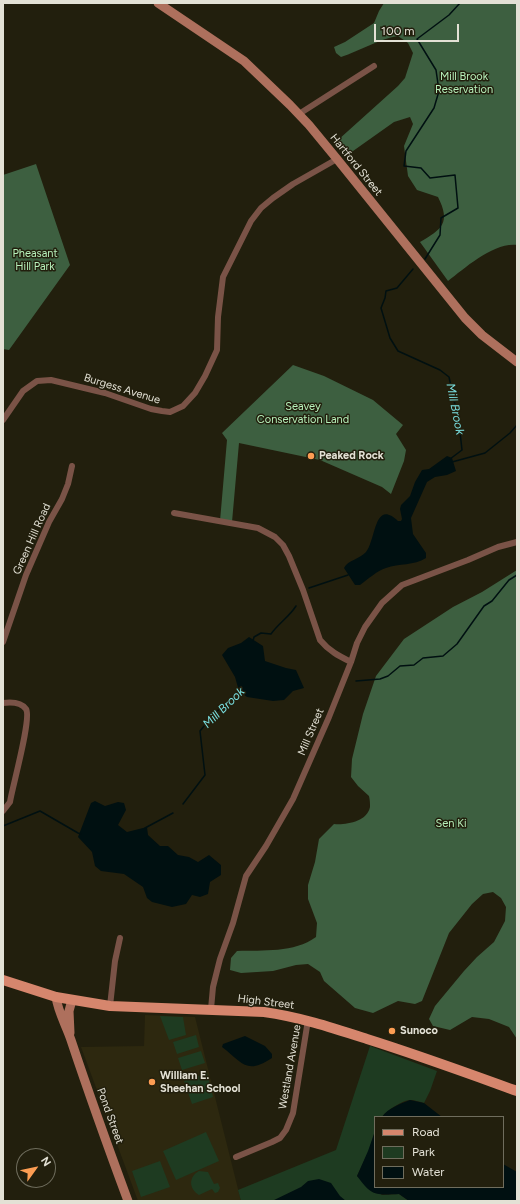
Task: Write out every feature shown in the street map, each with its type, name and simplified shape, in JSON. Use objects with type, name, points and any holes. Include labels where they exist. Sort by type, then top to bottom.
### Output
[{"type":"main road","name":"High Street","points":[[3,980],[56,997],[110,1006],[264,1012],[308,1020],[412,1054],[517,1091]]},
{"type":"street","name":"Hartford Street","points":[[158,3],[244,61],[299,114],[465,318],[482,335],[517,362]]},
{"type":"street","points":[[299,114],[374,66]]},
{"type":"street","name":"Burgess Avenue","points":[[3,420],[23,391],[37,381],[51,380],[105,393],[151,409],[162,411],[170,412],[183,406],[195,393],[202,382],[218,350],[218,317],[223,277],[251,221],[260,208],[273,198],[293,184],[337,159]]},
{"type":"street","name":"Green Hill Road","points":[[3,642],[26,575],[49,522],[62,499],[68,484],[72,466]]},
{"type":"street","points":[[174,513],[258,528],[275,537],[283,545],[289,556],[303,590],[320,640],[332,652],[351,662]]},
{"type":"street","name":"Mill Street","points":[[211,1009],[220,960],[233,923],[246,876],[273,835],[293,799],[329,717],[357,643],[365,627],[382,603],[402,585],[517,542]]},
{"type":"street","points":[[3,703],[17,703],[25,708],[27,713],[26,729],[10,802],[3,811]]},
{"type":"street","points":[[110,1006],[115,961],[120,938]]},
{"type":"street","name":"Pond Street","points":[[56,997],[63,1023],[70,1038],[85,1085],[128,1201]]},
{"type":"street","name":"Pond Street","points":[[70,1038],[69,1011],[72,1000]]},
{"type":"street","name":"Westland Avenue","points":[[236,1157],[280,1138],[286,1130],[293,1113],[308,1020]]},
{"type":"shaded area","name":"William E. Sheehan School","points":[[145,1015],[195,1017],[241,1201],[138,1201],[81,1047],[144,1046]]},
{"type":"green space","name":"Mill Brook Reservation","points":[[384,3],[517,3],[517,245],[508,245],[480,257],[448,281],[420,242],[439,229],[444,219],[444,213],[438,197],[417,190],[408,176],[404,146],[413,124],[410,117],[394,122],[346,156],[341,150],[338,140],[405,78],[413,53],[408,43],[398,36],[383,40],[341,57],[336,53],[334,47],[345,42],[374,23]]},
{"type":"green space","name":"Pheasant Hill Park","points":[[36,164],[70,265],[9,350],[3,349],[3,175]]},
{"type":"green space","name":"Seavey Conservation Land","points":[[293,365],[324,376],[373,400],[403,425],[396,434],[406,450],[404,461],[391,494],[382,487],[320,460],[239,443],[232,522],[220,521],[227,440],[222,433]]},
{"type":"green space","name":"Sen Ki","points":[[517,570],[517,1039],[509,1027],[489,1019],[472,1017],[450,1030],[433,1026],[429,1019],[435,1006],[464,971],[494,942],[505,921],[506,907],[501,898],[493,892],[483,894],[472,904],[449,933],[422,1001],[415,1004],[398,1001],[373,1013],[355,1008],[324,981],[320,972],[308,964],[296,965],[273,971],[241,973],[230,970],[231,958],[237,951],[278,950],[298,946],[316,937],[317,923],[308,899],[308,885],[315,862],[319,839],[334,824],[355,822],[365,816],[370,807],[369,796],[351,777],[352,759],[363,714],[376,676],[404,639],[453,607],[482,592]]},
{"type":"green space","points":[[160,1016],[183,1017],[186,1035],[169,1040]]},
{"type":"green space","points":[[196,1035],[199,1047],[177,1054],[173,1042]]},
{"type":"green space","points":[[370,1046],[437,1071],[424,1103],[414,1100],[407,1100],[395,1106],[383,1116],[374,1116],[374,1134],[369,1151],[357,1176],[382,1195],[399,1194],[409,1201],[241,1201],[238,1190],[336,1150]]},
{"type":"green space","points":[[201,1051],[205,1063],[182,1070],[178,1058]]},
{"type":"green space","points":[[207,1073],[213,1097],[192,1104],[184,1081]]},
{"type":"green space","points":[[206,1132],[219,1161],[176,1180],[163,1151]]},
{"type":"green space","points":[[160,1161],[170,1187],[141,1197],[132,1171]]},
{"type":"green space","points":[[199,1171],[208,1172],[214,1184],[218,1183],[220,1188],[218,1192],[215,1193],[212,1189],[199,1195],[193,1190],[191,1183],[193,1176]]},
{"type":"water","points":[[447,456],[452,458],[456,471],[447,475],[435,477],[427,482],[411,518],[413,534],[426,553],[426,558],[421,561],[396,565],[383,569],[360,585],[355,585],[344,568],[346,565],[366,552],[377,523],[384,514],[390,515],[398,521],[401,521],[401,505],[410,496],[415,482],[422,470],[429,469]]},
{"type":"water","points":[[249,637],[263,646],[265,661],[296,670],[304,688],[293,691],[284,700],[273,701],[247,697],[239,691],[235,677],[222,655],[228,648],[241,643]]},
{"type":"water","points":[[95,801],[105,806],[118,802],[124,803],[126,810],[118,825],[127,832],[147,827],[148,835],[160,846],[168,846],[178,855],[189,857],[198,862],[209,855],[221,865],[221,875],[210,882],[208,894],[200,897],[192,895],[186,904],[172,907],[152,902],[147,898],[143,887],[124,874],[101,871],[95,866],[92,852],[78,837],[91,803]]},
{"type":"water","points":[[245,1036],[265,1046],[272,1054],[272,1058],[256,1066],[245,1065],[222,1047],[223,1044]]},
{"type":"water","points":[[410,1100],[424,1103],[441,1116],[383,1116],[398,1105]]},
{"type":"water","points":[[374,1134],[374,1188],[504,1188],[504,1165],[517,1172],[517,1201],[409,1201],[399,1194],[374,1193],[366,1187],[357,1176]]},
{"type":"water","points":[[319,1179],[331,1183],[340,1196],[346,1201],[272,1201],[301,1187],[308,1181]]},
{"type":"waterway","name":"Mill Brook","points":[[425,259],[440,235],[441,218],[458,208],[455,175],[430,178],[421,168],[404,166],[406,151],[434,108],[439,91],[436,70],[417,39],[449,15],[460,3]]},
{"type":"waterway","name":"Mill Brook","points":[[413,269],[397,288],[386,291],[381,308],[390,338],[398,351],[440,370],[449,377],[459,423],[462,450],[450,459]]},
{"type":"waterway","points":[[452,462],[485,453],[510,433],[517,425]]},
{"type":"waterway","name":"Mill Brook","points":[[309,588],[348,575]]},
{"type":"waterway","points":[[356,681],[380,679],[388,676],[400,666],[414,665],[423,658],[443,656],[457,644],[484,606],[492,601],[509,580],[517,575]]},
{"type":"waterway","name":"Mill Brook","points":[[253,641],[254,637],[261,633],[271,634],[296,606]]},
{"type":"waterway","name":"Mill Brook","points":[[183,804],[205,775],[200,731],[214,714],[240,690]]},
{"type":"waterway","name":"Mill Brook","points":[[3,826],[40,811],[81,834]]},
{"type":"waterway","name":"Mill Brook","points":[[145,828],[173,813]]},
{"type":"place","name":"Peaked Rock","points":[[311,456]]},
{"type":"place","name":"Sunoco","points":[[392,1031]]},
{"type":"place","name":"William E. Sheehan School","points":[[152,1082]]}]
